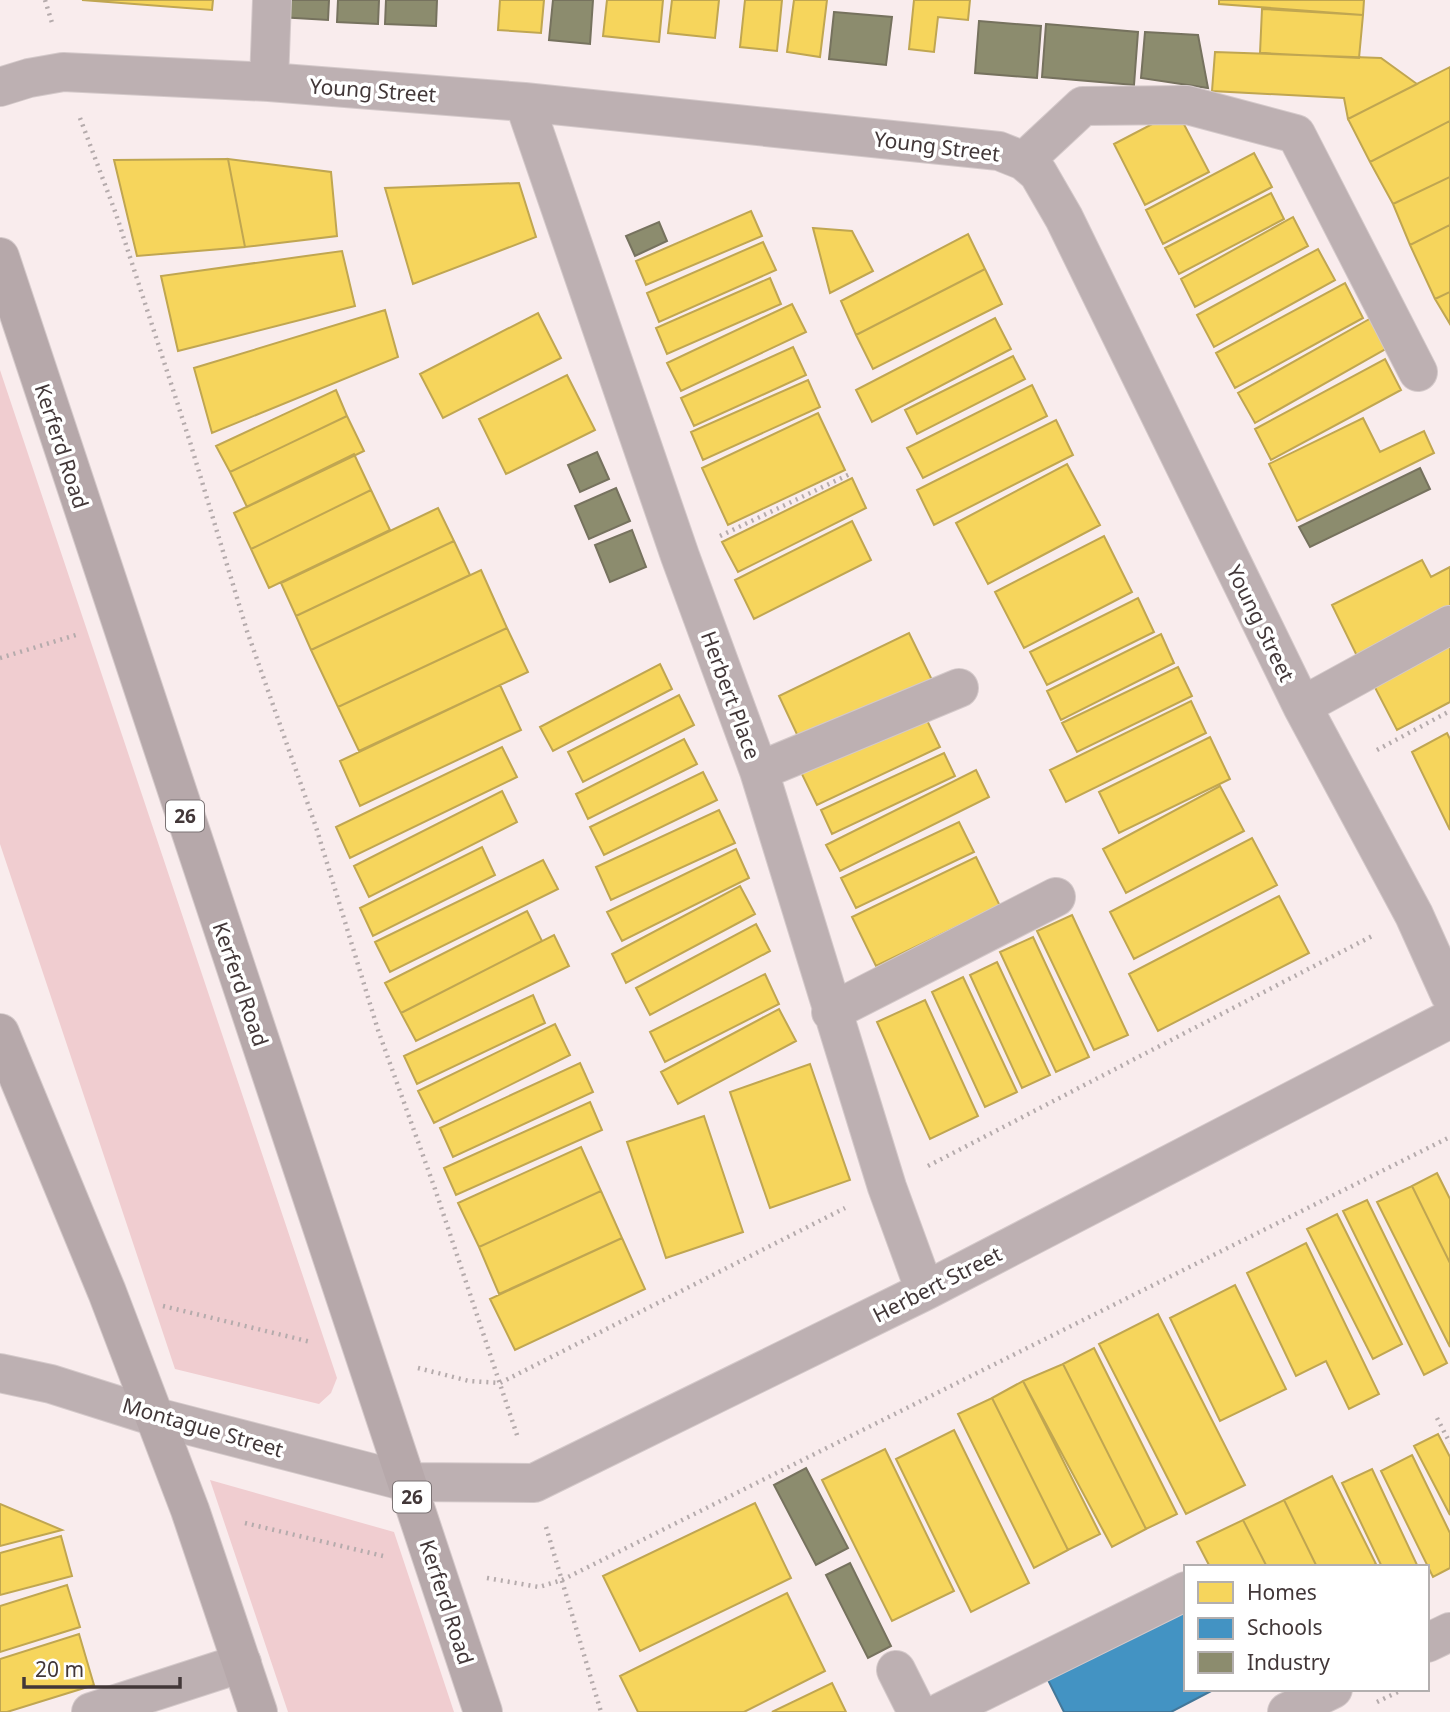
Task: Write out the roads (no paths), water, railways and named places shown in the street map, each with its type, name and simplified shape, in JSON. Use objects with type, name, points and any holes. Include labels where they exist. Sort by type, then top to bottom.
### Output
[{"type":"main road","name":"Kerferd Road","points":[[0,257],[483,1712]]},
{"type":"main road","points":[[0,1033],[107,1292],[190,1510],[258,1712]]},
{"type":"street","points":[[269,82],[272,0]]},
{"type":"street","name":"Young Street","points":[[0,87],[63,72],[269,82],[524,102],[999,151],[1024,161],[1038,173],[1064,218],[1302,706],[1414,915],[1450,995]]},
{"type":"street","name":"Herbert Place","points":[[524,102],[680,556],[759,771],[831,1012],[887,1187],[925,1291]]},
{"type":"street","points":[[1024,161],[1083,106],[1187,105],[1296,134],[1418,372]]},
{"type":"street","points":[[1302,706],[1450,625]]},
{"type":"street","points":[[759,771],[959,688]]},
{"type":"street","points":[[831,1012],[1056,897]]},
{"type":"street","name":"Herbert Street","points":[[407,1482],[534,1483],[925,1291],[1450,1020]]},
{"type":"street","name":"Montague Street","points":[[0,1373],[51,1384],[152,1416],[407,1482]]},
{"type":"street","points":[[941,1712],[1184,1592]]},
{"type":"street","points":[[1429,1642],[1450,1632]]},
{"type":"street","points":[[91,1712],[242,1663]]},
{"type":"street","points":[[896,1670],[917,1712]]},
{"type":"street","points":[[1287,1712],[1330,1691]]}]
